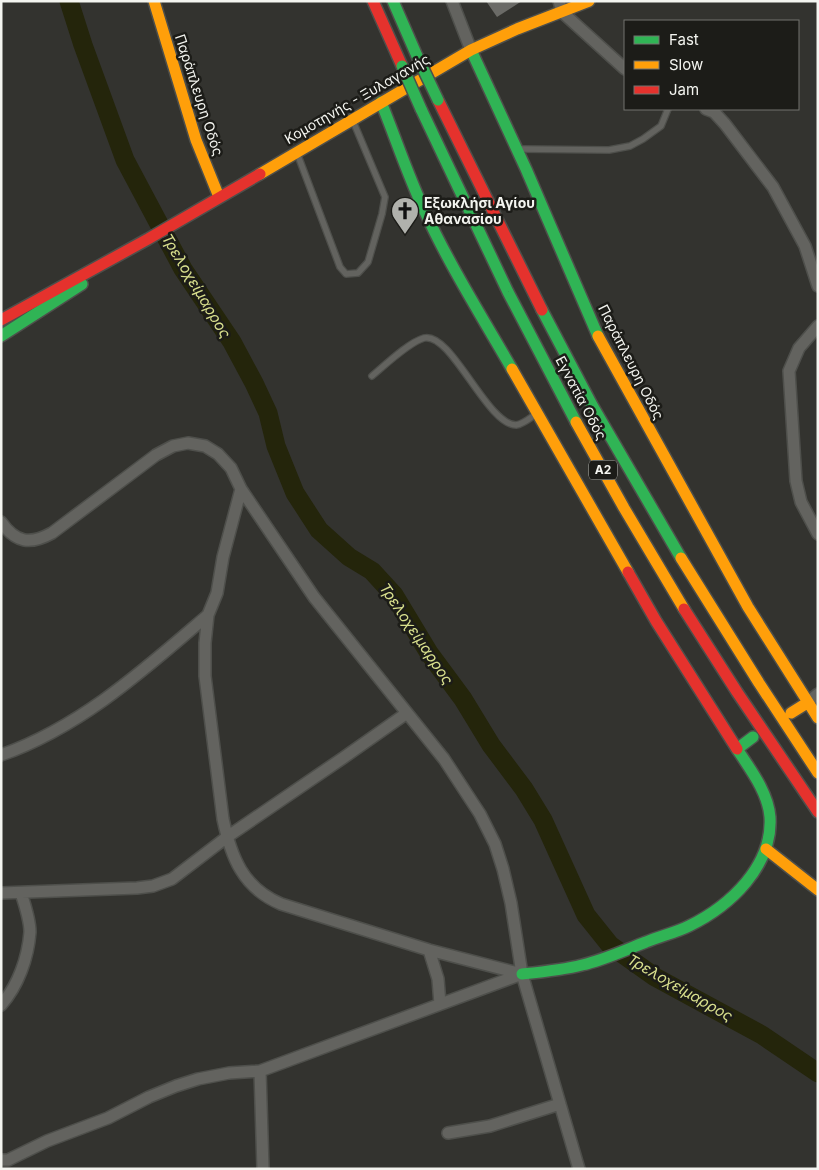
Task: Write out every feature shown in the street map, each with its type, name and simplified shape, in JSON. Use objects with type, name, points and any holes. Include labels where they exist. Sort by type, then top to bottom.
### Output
[{"type":"main road","name":"Παράπλευρη Οδός","points":[[154,1],[196,140],[219,197]]},
{"type":"main road","name":"Εγνατία Οδός","points":[[373,1],[421,109],[520,315],[577,424],[630,517],[693,621],[757,722],[818,812]]},
{"type":"main road","name":"Εγνατία Οδός","points":[[392,1],[438,100],[540,306],[592,404],[710,608],[818,773]]},
{"type":"main road","name":"Κομοτηνής - Ξυλαγανής","points":[[1,320],[148,239],[471,50],[569,6],[589,1]]},
{"type":"main road","name":"Παράπλευρη Οδός","points":[[471,50],[517,149],[600,341],[759,626],[818,718]]},
{"type":"main road","points":[[381,102],[402,161],[425,212],[459,277],[656,621],[737,749],[767,804],[770,816],[770,829],[766,849],[755,871],[731,898],[711,913],[688,926],[576,967],[522,974]]},
{"type":"main road","name":"Κομοτηνής - Ξυλαγανής","points":[[1,336],[59,301],[148,239]]},
{"type":"main road","points":[[791,713],[807,703]]},
{"type":"main road","points":[[737,749],[753,737]]},
{"type":"main road","points":[[766,849],[818,890]]},
{"type":"street","name":"Παράπλευρη Οδός","points":[[452,1],[471,50]]},
{"type":"street","points":[[569,6],[624,68]]},
{"type":"street","points":[[709,110],[714,112],[725,124],[772,187],[805,246],[818,286]]},
{"type":"street","points":[[818,326],[799,348],[789,371],[796,481],[801,502],[818,534]]},
{"type":"street","points":[[1,522],[17,538],[28,542],[40,539],[59,528],[156,455],[173,446],[188,443],[205,446],[218,454],[231,468],[241,489],[314,597],[447,764],[480,814],[495,844],[511,903],[522,974],[579,1169]]},
{"type":"street","points":[[241,489],[223,557],[217,593],[208,615],[204,643],[205,676],[227,837],[245,878],[255,889],[269,899],[430,950],[522,974]]},
{"type":"street","points":[[1,756],[54,732],[95,706],[145,668],[208,615]]},
{"type":"street","points":[[807,703],[818,694]]},
{"type":"street","points":[[1,893],[153,886],[172,879],[227,837],[407,713]]},
{"type":"street","points":[[1,1005],[9,996],[17,981],[30,931],[21,893]]},
{"type":"street","points":[[430,950],[438,979],[440,1004]]},
{"type":"street","points":[[7,1163],[47,1141],[108,1118],[149,1097],[176,1086],[198,1079],[260,1071],[522,974]]},
{"type":"street","points":[[260,1071],[263,1169]]},
{"type":"street","points":[[448,1133],[490,1126],[560,1104]]},
{"type":"lane","points":[[517,149],[609,150],[630,146],[661,126],[668,110]]},
{"type":"lane","points":[[297,152],[340,267],[346,274],[358,273],[368,262],[386,197],[352,119]]},
{"type":"lane","points":[[372,376],[413,344],[424,338],[434,338],[440,342],[502,418],[516,425],[538,413]]},
{"type":"building","points":[[486,1],[522,1],[497,17]]},
{"type":"waterway","name":"Τρελοχείμαρρος","points":[[69,1],[125,160],[183,269],[232,342],[254,383],[268,413],[276,446],[295,493],[319,530],[349,557],[372,571],[394,595],[429,653],[463,699],[491,745],[524,789],[543,820],[586,915],[610,945],[655,977],[762,1035],[818,1073]]},
{"type":"traffic: fast","points":[[393,1],[417,56]]},
{"type":"traffic: fast","points":[[471,50],[526,169],[598,336]]},
{"type":"traffic: fast","points":[[417,56],[438,100]]},
{"type":"traffic: fast","points":[[402,66],[421,109]]},
{"type":"traffic: fast","points":[[381,102],[425,212],[445,252],[512,369]]},
{"type":"traffic: fast","points":[[421,109],[508,292],[576,422]]},
{"type":"traffic: fast","points":[[1,336],[82,284]]},
{"type":"traffic: fast","points":[[542,310],[592,405],[681,558]]},
{"type":"traffic: fast","points":[[522,974],[567,968],[606,958],[689,926],[704,918],[733,896],[756,868],[764,852],[769,835],[770,817],[766,799],[758,781],[737,749],[753,737]]},
{"type":"traffic: slow","points":[[154,1],[196,140],[219,197]]},
{"type":"traffic: slow","points":[[260,174],[471,50],[517,29],[589,1]]},
{"type":"traffic: slow","points":[[598,336],[748,607],[818,718]]},
{"type":"traffic: slow","points":[[512,369],[628,572]]},
{"type":"traffic: slow","points":[[576,422],[684,609]]},
{"type":"traffic: slow","points":[[681,558],[818,773]]},
{"type":"traffic: slow","points":[[791,713],[807,703]]},
{"type":"traffic: slow","points":[[766,849],[818,890]]},
{"type":"traffic: jam","points":[[373,1],[402,66]]},
{"type":"traffic: jam","points":[[438,100],[542,310]]},
{"type":"traffic: jam","points":[[1,320],[148,239],[260,174]]},
{"type":"traffic: jam","points":[[628,572],[656,621],[737,749]]},
{"type":"traffic: jam","points":[[684,609],[818,812]]},
{"type":"place","name":"Εξωκλήσι Αγίου Αθανασίου","points":[[405,235]]}]
